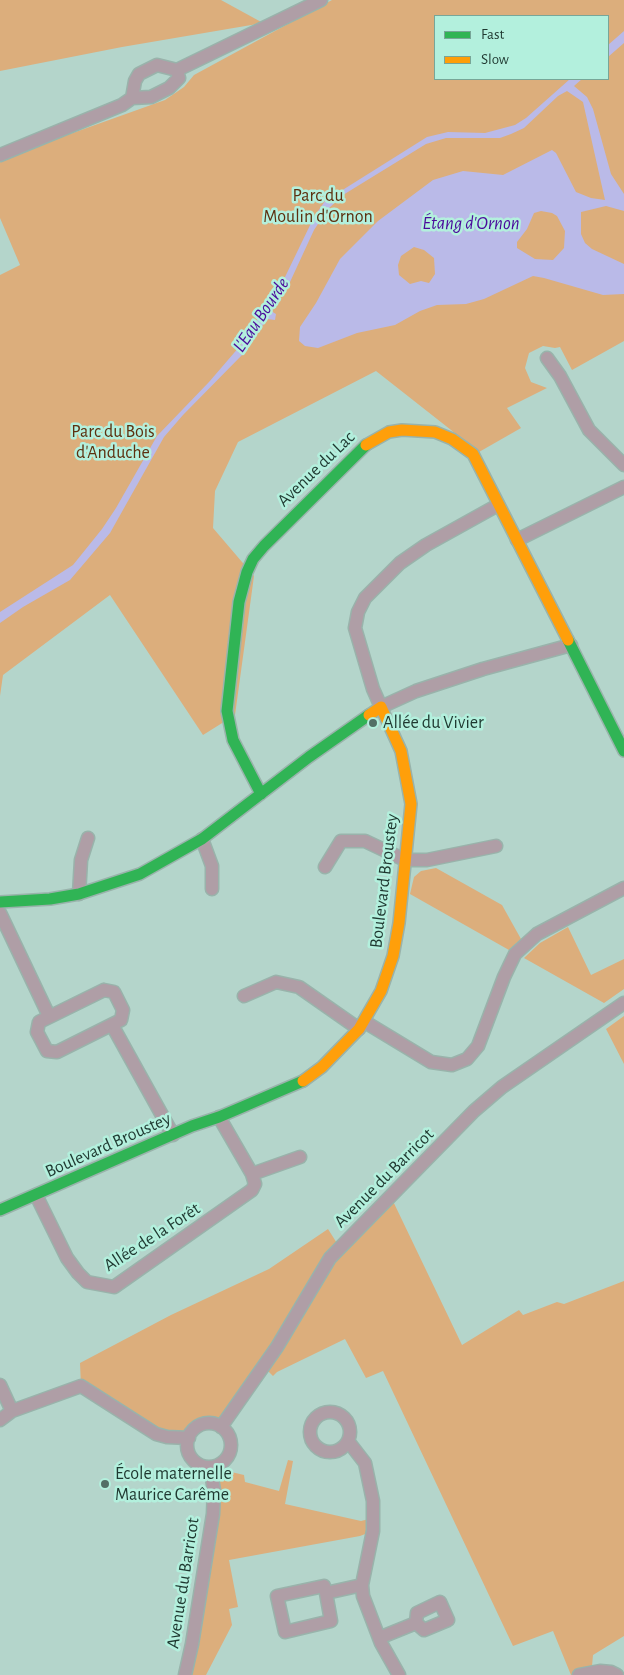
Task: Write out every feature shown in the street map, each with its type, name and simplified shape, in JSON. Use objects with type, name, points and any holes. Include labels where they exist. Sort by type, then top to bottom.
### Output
[{"type":"street","points":[[132,98],[139,74],[157,66],[177,70],[321,0]]},
{"type":"street","points":[[0,156],[132,98],[151,97],[169,88],[179,78],[177,70]]},
{"type":"street","points":[[547,358],[560,376],[590,430],[624,465]]},
{"type":"street","name":"Avenue du Lac","points":[[261,794],[242,762],[233,740],[227,711],[241,593],[250,566],[264,546],[357,452],[383,435],[402,430],[435,432],[452,439],[473,454],[624,751]]},
{"type":"street","points":[[517,540],[624,487]]},
{"type":"street","points":[[382,707],[370,680],[355,628],[358,612],[365,598],[400,563],[426,544],[498,505]]},
{"type":"street","points":[[0,902],[50,900],[107,886],[140,874],[202,839],[309,757],[382,707],[416,691],[483,669],[571,645]]},
{"type":"street","name":"Boulevard Broustey","points":[[0,1210],[303,1081],[322,1066],[362,1025],[381,992],[393,956],[404,885],[411,804],[401,751],[382,707]]},
{"type":"street","points":[[79,894],[81,860],[88,838]]},
{"type":"street","points":[[202,839],[212,866],[212,889]]},
{"type":"street","points":[[325,867],[341,841],[365,841],[405,860],[427,860],[496,846]]},
{"type":"street","points":[[244,996],[276,982],[299,987],[362,1025],[431,1062],[452,1065],[467,1059],[478,1046],[504,977],[515,954],[537,934],[624,888]]},
{"type":"street","points":[[0,912],[49,1016]]},
{"type":"street","points":[[104,990],[114,992],[123,1010],[120,1020],[112,1026],[57,1052],[47,1051],[37,1032],[39,1022],[49,1016],[104,990]]},
{"type":"street","name":"Avenue du Barricot","points":[[222,1427],[277,1347],[330,1258],[474,1111],[502,1087],[624,1003]]},
{"type":"street","points":[[112,1026],[173,1135]]},
{"type":"street","points":[[219,1117],[252,1174],[300,1157]]},
{"type":"street","name":"Allée de la Forêt","points":[[36,1195],[67,1258],[78,1273],[87,1282],[114,1287],[252,1190],[255,1184],[252,1174]]},
{"type":"street","points":[[0,1386],[12,1411]]},
{"type":"street","points":[[0,1420],[12,1411],[81,1386],[156,1434],[167,1437],[189,1438]]},
{"type":"street","points":[[203,1424],[215,1424],[222,1427],[230,1438],[231,1452],[223,1463],[210,1467],[203,1466],[191,1458],[188,1452],[189,1438],[192,1431],[203,1424]]},
{"type":"street","points":[[348,1441],[365,1463],[373,1501],[370,1549],[362,1585],[367,1610],[379,1638],[399,1675]]},
{"type":"street","name":"Avenue du Barricot","points":[[185,1675],[192,1644],[212,1514],[214,1490],[210,1467]]},
{"type":"street","points":[[326,1593],[362,1585]]},
{"type":"street","points":[[324,1586],[326,1593],[331,1621],[286,1632],[277,1596],[324,1586]]},
{"type":"street","points":[[379,1638],[416,1623]]},
{"type":"street","points":[[580,1675],[600,1671],[611,1672],[617,1675]]},
{"type":"green space","points":[[0,0],[221,0],[263,23],[122,47],[0,71]]},
{"type":"green space","name":"Parc du Moulin d'Ornon","points":[[332,0],[624,0],[624,341],[572,370],[560,347],[543,346],[529,353],[525,368],[531,382],[547,388],[507,408],[521,428],[479,452],[376,371],[238,442],[215,491],[213,528],[254,576],[235,715],[203,735],[110,595],[3,675],[0,696],[0,275],[20,265],[0,218],[0,159],[165,100],[184,87],[194,75]]},
{"type":"green space","points":[[436,868],[502,905],[521,939],[509,950],[410,894],[414,877],[421,871]]},
{"type":"green space","points":[[568,927],[591,975],[624,959],[624,989],[604,1003],[524,958],[540,943]]},
{"type":"green space","points":[[624,1016],[624,1064],[606,1029]]},
{"type":"green space","points":[[391,1197],[462,1345],[519,1310],[523,1315],[557,1302],[564,1304],[624,1281],[624,1636],[593,1655],[592,1666],[594,1672],[617,1675],[571,1675],[553,1631],[513,1646],[383,1371],[366,1378],[345,1339],[277,1372],[273,1376],[264,1367],[221,1427],[215,1424],[203,1424],[192,1431],[189,1438],[167,1437],[81,1386],[80,1363],[171,1315],[269,1269],[328,1229],[340,1248]]},
{"type":"green space","points":[[288,1460],[293,1461],[285,1504],[361,1521],[373,1518],[373,1531],[360,1536],[229,1560],[238,1607],[229,1609],[232,1625],[206,1675],[185,1675],[213,1514],[210,1467],[244,1475],[245,1482],[279,1491]]},
{"type":"water","points":[[624,31],[624,43],[609,56],[609,44]]},
{"type":"water","name":"Étang d'Ornon","points":[[569,80],[581,80],[574,86],[587,97],[593,109],[611,174],[624,194],[624,211],[606,206],[581,212],[581,234],[585,243],[592,249],[624,264],[624,294],[603,295],[533,276],[484,299],[466,304],[437,305],[420,311],[395,325],[357,333],[318,348],[305,346],[299,341],[300,327],[316,303],[340,259],[378,221],[433,180],[463,171],[503,175],[552,150],[556,153],[576,192],[591,198],[605,200],[583,102],[567,91],[558,96],[524,128],[511,134],[500,138],[446,138],[426,144],[343,195],[328,209],[314,230],[290,282],[271,311],[276,314],[275,320],[267,319],[243,354],[164,437],[110,533],[70,580],[23,607],[0,623],[0,612],[73,565],[102,529],[157,436],[209,382],[240,346],[285,277],[314,217],[325,201],[427,137],[448,132],[485,133],[515,125],[526,118]],"holes":[[[541,211],[557,216],[565,231],[564,248],[553,260],[535,259],[517,248],[517,242],[527,229],[534,213]],[[414,247],[424,250],[434,258],[435,274],[429,283],[421,281],[410,284],[399,275],[398,265],[401,256]]]},
{"type":"traffic: fast","points":[[261,794],[233,740],[227,711],[239,602],[247,572],[253,559],[264,546],[366,445]]},
{"type":"traffic: fast","points":[[568,640],[624,751]]},
{"type":"traffic: fast","points":[[0,902],[50,899],[79,894],[140,874],[202,839],[309,757],[369,715]]},
{"type":"traffic: fast","points":[[0,1210],[192,1126],[219,1117],[303,1081]]},
{"type":"traffic: slow","points":[[366,445],[389,432],[402,430],[435,432],[452,439],[473,454],[568,640]]},
{"type":"traffic: slow","points":[[303,1081],[322,1067],[359,1029],[381,991],[393,956],[399,923],[411,804],[401,751],[381,707],[369,715]]},
{"type":"place","name":"Allée du Vivier","points":[[373,723]]},
{"type":"place","name":"École maternelle Maurice Carême","points":[[105,1484]]},
{"type":"water label","name":"L'Eau Bourde","points":[[261,315]]},
{"type":"park label","name":"Parc du Bois d'Anduche","points":[[113,442]]}]
